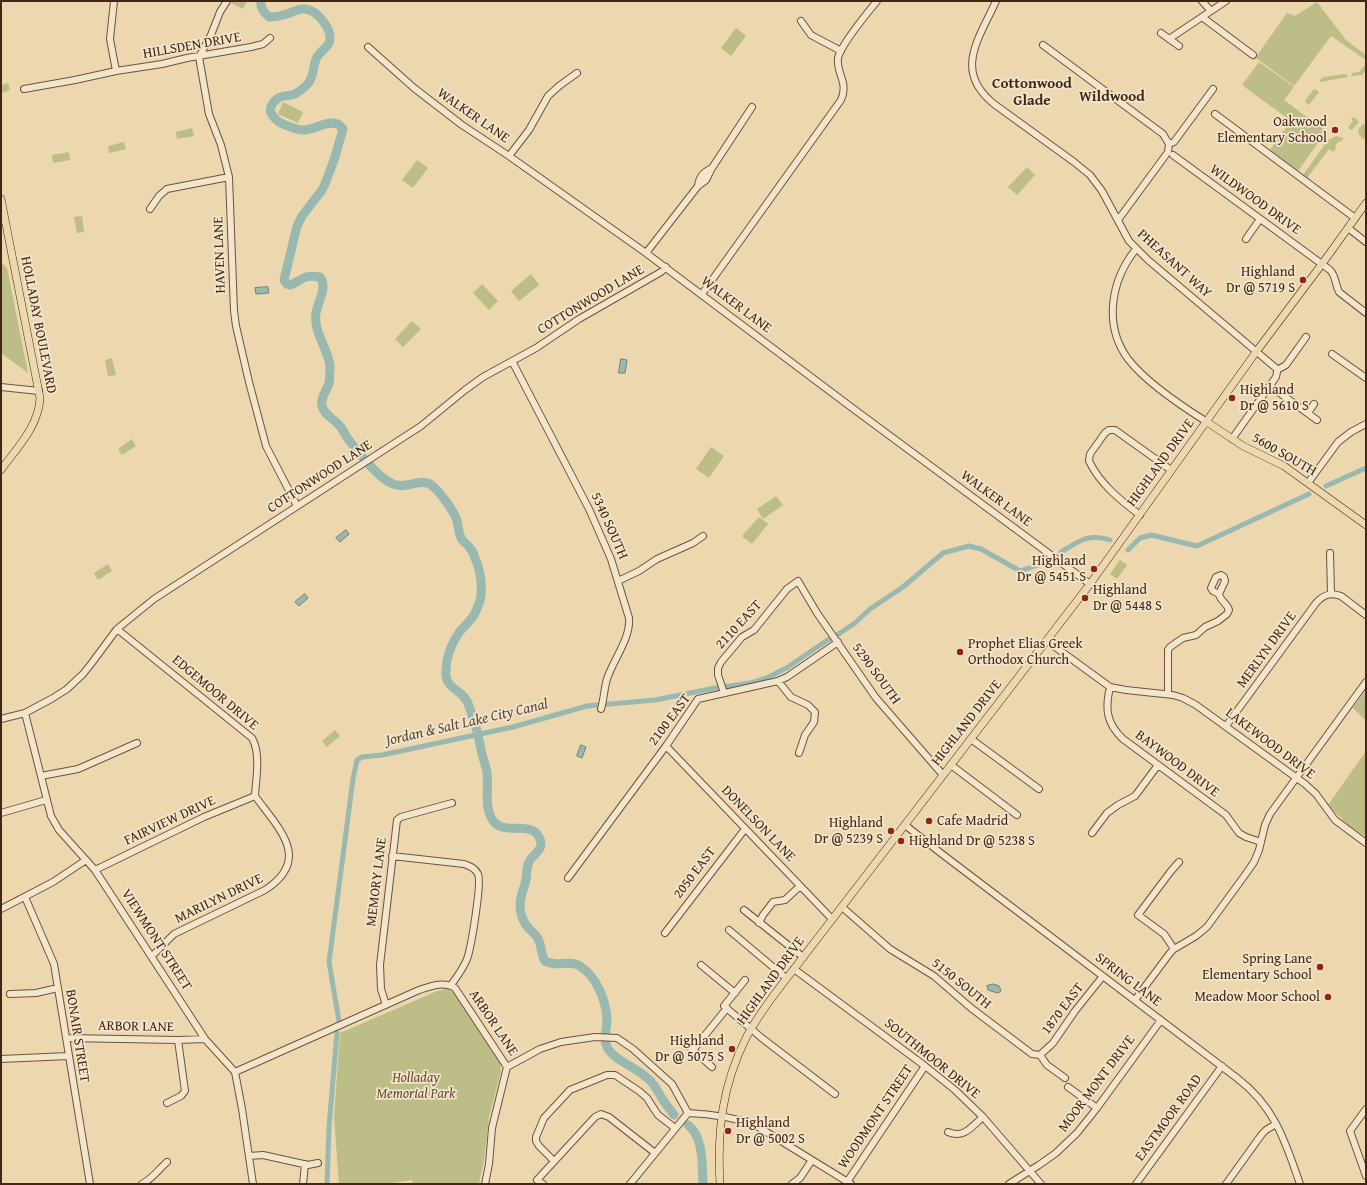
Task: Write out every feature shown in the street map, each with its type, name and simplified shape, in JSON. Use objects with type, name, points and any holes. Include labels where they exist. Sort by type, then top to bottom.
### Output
[{"type":"main road","name":"HOLLADAY BOULEVARD","points":[[1,199],[39,391],[40,405],[36,420],[1,470]]},
{"type":"main road","name":"HIGHLAND DRIVE","points":[[720,1184],[718,1147],[721,1116],[732,1073],[751,1029],[786,978],[1090,584],[1256,352],[1366,204]]},
{"type":"main road","name":"5600 SOUTH","points":[[1207,422],[1243,446],[1284,466],[1366,525]]},
{"type":"street","points":[[114,1],[110,39],[116,71]]},
{"type":"street","points":[[199,57],[211,35],[226,1]]},
{"type":"street","points":[[702,294],[841,100],[844,89],[838,62],[840,51],[876,1]]},
{"type":"street","name":"PHEASANT WAY","points":[[996,1],[976,44],[972,57],[972,70],[978,88],[994,104],[1086,171],[1098,186],[1126,237],[1136,249],[1277,370]]},
{"type":"street","points":[[1202,1],[1211,11]]},
{"type":"street","points":[[1169,39],[1226,1]]},
{"type":"street","points":[[1202,17],[1253,55]]},
{"type":"street","points":[[801,21],[811,34],[840,51]]},
{"type":"street","points":[[1161,33],[1179,46]]},
{"type":"street","name":"HILLSDEN DRIVE","points":[[24,89],[263,44],[270,38]]},
{"type":"street","points":[[1043,45],[1163,134],[1169,144],[1168,152],[1118,220]]},
{"type":"street","name":"WALKER LANE","points":[[368,47],[427,98],[462,125],[509,156],[666,267],[1090,584]]},
{"type":"street","name":"HAVEN LANE","points":[[199,57],[209,114],[221,145],[229,177],[233,290],[236,326],[266,446],[297,506]]},
{"type":"street","points":[[509,156],[526,134],[548,96],[577,73]]},
{"type":"street","points":[[1169,144],[1174,142],[1213,89]]},
{"type":"street","points":[[646,253],[698,186],[706,180],[712,168],[752,107]]},
{"type":"street","points":[[1215,114],[1355,218]]},
{"type":"street","name":"WILDWOOD DRIVE","points":[[1173,155],[1322,264],[1333,274],[1339,292],[1366,313]]},
{"type":"street","points":[[150,209],[159,196],[167,189],[229,177]]},
{"type":"street","points":[[1246,239],[1260,219]]},
{"type":"street","points":[[1348,228],[1366,242]]},
{"type":"street","points":[[1136,249],[1124,266],[1114,292],[1113,314],[1118,338],[1125,354],[1139,372],[1187,409],[1207,422]]},
{"type":"street","name":"COTTONWOOD LANE","points":[[1,719],[25,713],[53,698],[74,682],[92,664],[117,629],[154,599],[421,426],[477,381],[536,348],[600,306],[661,272],[666,267]]},
{"type":"street","points":[[1232,439],[1270,386],[1276,376],[1277,370],[1286,365],[1306,337]]},
{"type":"street","points":[[1332,354],[1366,378]]},
{"type":"street","name":"5340 SOUTH","points":[[512,361],[590,508],[612,559],[629,618],[629,626],[607,679],[601,709]]},
{"type":"street","points":[[1270,386],[1317,420]]},
{"type":"street","points":[[1,387],[39,391]]},
{"type":"street","points":[[1308,413],[1314,404]]},
{"type":"street","points":[[1308,483],[1343,438],[1366,424]]},
{"type":"street","points":[[1140,514],[1123,502],[1106,486],[1089,461],[1088,458],[1090,452],[1106,431],[1115,430],[1171,470]]},
{"type":"street","points":[[618,581],[639,571],[657,559],[693,543],[704,536]]},
{"type":"street","points":[[1330,553],[1331,594],[1341,596],[1366,615]]},
{"type":"street","name":"5290 SOUTH","points":[[798,581],[876,698],[943,775]]},
{"type":"street","name":"2110 EAST","points":[[723,689],[718,674],[718,668],[721,662],[742,637],[754,630],[787,589],[798,581]]},
{"type":"street","points":[[1168,694],[1168,650],[1183,638],[1198,634],[1227,614],[1229,608],[1220,598],[1219,594]]},
{"type":"street","name":"MERLYN DRIVE","points":[[1226,726],[1316,603],[1322,596],[1331,594]]},
{"type":"street","name":"EDGEMOOR DRIVE","points":[[117,629],[252,738],[255,743],[257,755],[256,796]]},
{"type":"street","name":"2100 EAST","points":[[568,878],[666,746],[698,699],[723,689],[778,681],[786,677],[835,638]]},
{"type":"street","name":"LAKEWOOD DRIVE","points":[[1047,641],[1102,682],[1110,686],[1126,690],[1168,694],[1178,696],[1192,702],[1297,778],[1312,791],[1335,820],[1366,843]]},
{"type":"street","points":[[778,681],[791,697],[808,705],[815,712],[816,716],[814,722],[805,735],[799,753]]},
{"type":"street","points":[[1135,1000],[1163,961],[1174,949],[1196,936],[1211,922],[1250,868],[1259,850],[1267,820],[1366,682]]},
{"type":"street","name":"BAYWOOD DRIVE","points":[[1110,686],[1107,708],[1108,717],[1116,733],[1226,815],[1239,832],[1246,837],[1261,842]]},
{"type":"street","name":"VIEWMONT STREET","points":[[25,713],[46,800],[52,820],[56,827],[95,870],[206,1039],[235,1072]]},
{"type":"street","points":[[971,739],[1039,789]]},
{"type":"street","points":[[41,776],[78,769],[137,743]]},
{"type":"street","name":"DONELSON LANE","points":[[666,746],[832,919]]},
{"type":"street","points":[[951,765],[1017,815]]},
{"type":"street","points":[[1092,833],[1108,813],[1118,805],[1135,796],[1158,765]]},
{"type":"street","name":"FAIRVIEW DRIVE","points":[[95,870],[204,817],[256,796]]},
{"type":"street","name":"MARILYN DRIVE","points":[[152,956],[174,934],[265,890],[273,885],[282,875],[289,860],[290,852],[288,843],[256,796]]},
{"type":"street","points":[[1,813],[46,800]]},
{"type":"street","name":"MEMORY LANE","points":[[386,1005],[380,981],[380,965],[397,820],[401,817],[452,803]]},
{"type":"street","name":"SPRING LANE","points":[[905,825],[1253,1091],[1263,1102],[1276,1124],[1300,1184]]},
{"type":"street","name":"2050 EAST","points":[[665,933],[745,829]]},
{"type":"street","points":[[392,856],[464,864],[475,869],[480,878],[471,945],[464,966],[451,985]]},
{"type":"street","points":[[1,909],[53,882],[86,860]]},
{"type":"street","points":[[1174,949],[1164,934],[1138,915],[1170,871],[1180,862]]},
{"type":"street","points":[[759,923],[763,915],[774,902],[784,900],[800,886]]},
{"type":"street","name":"BONAIR STREET","points":[[24,897],[53,961],[90,1184]]},
{"type":"street","name":"5150 SOUTH","points":[[842,907],[890,949],[927,970],[980,1015],[1032,1054],[1040,1054],[1046,1065],[1065,1078]]},
{"type":"street","points":[[744,910],[803,957]]},
{"type":"street","points":[[729,930],[786,978]]},
{"type":"street","points":[[701,965],[734,993]]},
{"type":"street","name":"SOUTHMOOR DRIVE","points":[[794,969],[956,1090],[982,1117],[1040,1184]]},
{"type":"street","name":"1870 EAST","points":[[1040,1054],[1053,1043],[1072,1015],[1103,976]]},
{"type":"street","points":[[745,980],[724,1006],[751,1029],[835,1094]]},
{"type":"street","name":"ARBOR LANE","points":[[235,1072],[420,990],[440,984],[451,985],[455,988],[507,1067],[533,1052],[572,1040],[600,1037],[617,1038],[625,1043],[672,1084],[688,1113]]},
{"type":"street","points":[[10,994],[36,992],[58,988]]},
{"type":"street","points":[[693,1050],[728,1008]]},
{"type":"street","name":"MOOR MONT DRIVE","points":[[1009,1184],[1030,1172],[1056,1153],[1081,1128],[1161,1020]]},
{"type":"street","name":"ARBOR LANE","points":[[66,1038],[206,1039]]},
{"type":"street","points":[[167,1103],[181,1096],[185,1091],[178,1040]]},
{"type":"street","points":[[684,1042],[712,1067]]},
{"type":"street","points":[[1,1059],[68,1056]]},
{"type":"street","name":"WOODMONT STREET","points":[[849,1183],[925,1066]]},
{"type":"street","name":"EASTMOOR ROAD","points":[[1136,1184],[1222,1066]]},
{"type":"street","points":[[484,1184],[489,1164],[492,1128],[507,1067]]},
{"type":"street","points":[[235,1072],[253,1184]]},
{"type":"street","points":[[554,1161],[536,1141],[536,1136],[544,1118],[573,1088],[611,1074],[617,1076],[639,1091],[658,1115],[675,1128]]},
{"type":"street","points":[[1068,1086],[1097,1108]]},
{"type":"street","points":[[1366,1109],[1350,1131],[1366,1176]]},
{"type":"street","points":[[630,1184],[688,1113],[721,1116],[743,1121],[755,1126],[849,1183]]},
{"type":"street","points":[[543,1184],[537,1180],[595,1117],[601,1114],[609,1116],[655,1153]]},
{"type":"street","points":[[948,1132],[958,1135],[964,1133],[982,1117]]},
{"type":"street","points":[[1226,1184],[1262,1134],[1276,1124]]},
{"type":"street","points":[[249,1156],[263,1155],[305,1164],[318,1163]]},
{"type":"street","points":[[792,1184],[800,1178],[812,1160]]},
{"type":"street","points":[[142,1184],[167,1162]]},
{"type":"street","points":[[303,1184],[305,1164]]},
{"type":"green space","points":[[233,1],[247,1],[243,9],[231,3]]},
{"type":"green space","points":[[1317,2],[1346,40],[1366,55],[1366,60],[1331,36],[1294,86],[1256,58],[1287,13],[1295,16]]},
{"type":"green space","points":[[736,28],[746,36],[731,56],[721,48]]},
{"type":"green space","points":[[1259,62],[1294,87],[1284,100],[1326,131],[1298,171],[1270,150],[1291,121],[1242,85]]},
{"type":"green space","points":[[1365,66],[1366,70],[1362,75],[1351,76],[1352,73],[1359,72]]},
{"type":"green space","points":[[1346,74],[1348,77],[1320,82],[1323,77]]},
{"type":"green space","points":[[8,83],[10,90],[1,93],[1,85]]},
{"type":"green space","points":[[1315,89],[1319,92],[1309,105],[1305,101]]},
{"type":"green space","points":[[283,102],[303,112],[298,123],[278,114]]},
{"type":"green space","points":[[1353,117],[1359,122],[1351,130],[1348,128],[1353,121],[1351,119]]},
{"type":"green space","points":[[1363,124],[1366,124],[1366,141],[1358,132],[1359,128]]},
{"type":"green space","points":[[192,128],[194,136],[177,139],[176,132]]},
{"type":"green space","points":[[1336,136],[1344,138],[1338,142],[1333,152],[1329,149],[1307,178],[1303,175],[1328,140]]},
{"type":"green space","points":[[124,142],[126,149],[109,153],[108,146]]},
{"type":"green space","points":[[69,152],[70,160],[53,163],[52,155]]},
{"type":"green space","points":[[417,160],[428,168],[413,188],[402,180]]},
{"type":"green space","points":[[1027,167],[1035,175],[1017,195],[1008,187]]},
{"type":"green space","points":[[82,216],[84,232],[77,233],[74,217]]},
{"type":"green space","points":[[1,262],[7,268],[28,373],[1,353]]},
{"type":"green space","points":[[531,274],[539,285],[519,301],[511,291]]},
{"type":"green space","points":[[482,284],[498,301],[489,310],[473,293]]},
{"type":"green space","points":[[412,321],[421,329],[403,347],[395,339]]},
{"type":"green space","points":[[112,358],[116,375],[108,376],[105,360]]},
{"type":"green space","points":[[132,439],[136,446],[122,455],[118,449]]},
{"type":"green space","points":[[711,447],[724,456],[709,478],[696,469]]},
{"type":"green space","points":[[776,496],[783,505],[763,519],[757,509]]},
{"type":"green space","points":[[759,517],[768,524],[752,544],[742,536]]},
{"type":"green space","points":[[1120,560],[1127,565],[1117,579],[1110,574]]},
{"type":"green space","points":[[108,564],[112,571],[98,580],[94,573]]},
{"type":"green space","points":[[1366,690],[1366,721],[1353,708]]},
{"type":"green space","points":[[335,730],[340,736],[327,747],[322,741]]},
{"type":"green space","points":[[1366,751],[1366,837],[1347,824],[1328,805]]},
{"type":"green space","name":"Holladay Memorial Park","points":[[446,989],[454,992],[500,1062],[501,1071],[489,1117],[484,1160],[479,1184],[413,1184],[412,1180],[386,1184],[339,1184],[334,1117],[340,1033],[437,991]]},
{"type":"water","points":[[268,287],[269,293],[256,294],[255,288]]},
{"type":"water","points":[[621,359],[627,360],[625,373],[619,373]]},
{"type":"water","points":[[346,530],[349,534],[340,542],[336,538]]},
{"type":"water","points":[[305,594],[308,598],[299,606],[295,602]]},
{"type":"water","points":[[581,745],[586,747],[582,758],[577,756]]},
{"type":"water","points":[[993,984],[999,986],[1001,990],[1000,992],[997,993],[988,990],[987,986]]},
{"type":"waterway","points":[[261,1],[261,6],[269,17],[276,17],[300,9],[310,10],[315,13],[327,27],[330,38],[328,45],[316,59],[312,77],[308,84],[295,94],[282,96],[276,99],[270,110],[272,115],[279,122],[296,129],[307,130],[329,123],[338,124],[343,129],[325,184],[302,216],[297,226],[284,280],[290,285],[310,276],[320,277],[322,281],[323,290],[317,308],[316,320],[330,366],[329,383],[322,400],[323,409],[340,426],[346,436],[374,470],[387,481],[403,486],[421,482],[430,484],[450,506],[458,523],[459,534],[472,551],[477,562],[480,576],[481,595],[480,602],[474,615],[460,631],[451,646],[446,663],[446,675],[450,685],[466,700],[474,721],[486,770],[487,799],[491,818],[495,823],[506,828],[532,830],[537,833],[541,842],[540,848],[530,860],[527,867],[526,880],[520,902],[522,918],[538,939],[545,961],[554,964],[576,964],[586,971],[596,983],[603,998],[607,1014],[605,1039],[606,1046],[612,1054],[621,1061],[650,1080],[674,1115]]},
{"type":"waterway","name":"Jordan & Salt Lake City Canal","points":[[1326,486],[1366,468]]},
{"type":"waterway","name":"Jordan & Salt Lake City Canal","points":[[1128,550],[1140,538],[1151,535],[1197,546],[1309,494]]},
{"type":"waterway","name":"Jordan & Salt Lake City Canal","points":[[1061,552],[1084,539],[1096,537],[1110,540]]},
{"type":"waterway","name":"Jordan & Salt Lake City Canal","points":[[837,635],[855,623],[870,609],[903,587],[943,553],[969,546],[981,549],[1020,571],[1038,565],[1048,559]]},
{"type":"waterway","name":"Jordan & Salt Lake City Canal","points":[[339,1021],[329,962],[353,779],[357,760],[362,757],[382,755],[513,727],[587,706],[655,700],[715,688],[751,683],[767,678],[788,667],[832,637]]},
{"type":"waterway","name":"Jordan & Salt Lake City Canal","points":[[327,1184],[329,1127],[337,1033]]},
{"type":"waterway","points":[[688,1125],[693,1130],[700,1144],[703,1184]]},
{"type":"place","name":"Oakwood Elementary School","points":[[1335,130]]},
{"type":"place","name":"Highland Dr @ 5719 S","points":[[1303,280]]},
{"type":"place","name":"Highland Dr @ 5610 S","points":[[1232,398]]},
{"type":"place","name":"Highland Dr @ 5451 S","points":[[1094,569]]},
{"type":"place","name":"Highland Dr @ 5448 S","points":[[1085,598]]},
{"type":"place","name":"Prophet Elias Greek Orthodox Church","points":[[960,652]]},
{"type":"place","name":"Cafe Madrid","points":[[929,821]]},
{"type":"place","name":"Highland Dr @ 5239 S","points":[[891,831]]},
{"type":"place","name":"Highland Dr @ 5238 S","points":[[901,841]]},
{"type":"place","name":"Spring Lane Elementary School","points":[[1320,967]]},
{"type":"place","name":"Meadow Moor School","points":[[1328,997]]},
{"type":"place","name":"Highland Dr @ 5075 S","points":[[732,1049]]},
{"type":"place","name":"Highland Dr @ 5002 S","points":[[728,1131]]},
{"type":"district","name":"Cottonwood Glade","points":[[1032,92]]},
{"type":"district","name":"Wildwood","points":[[1112,97]]}]
